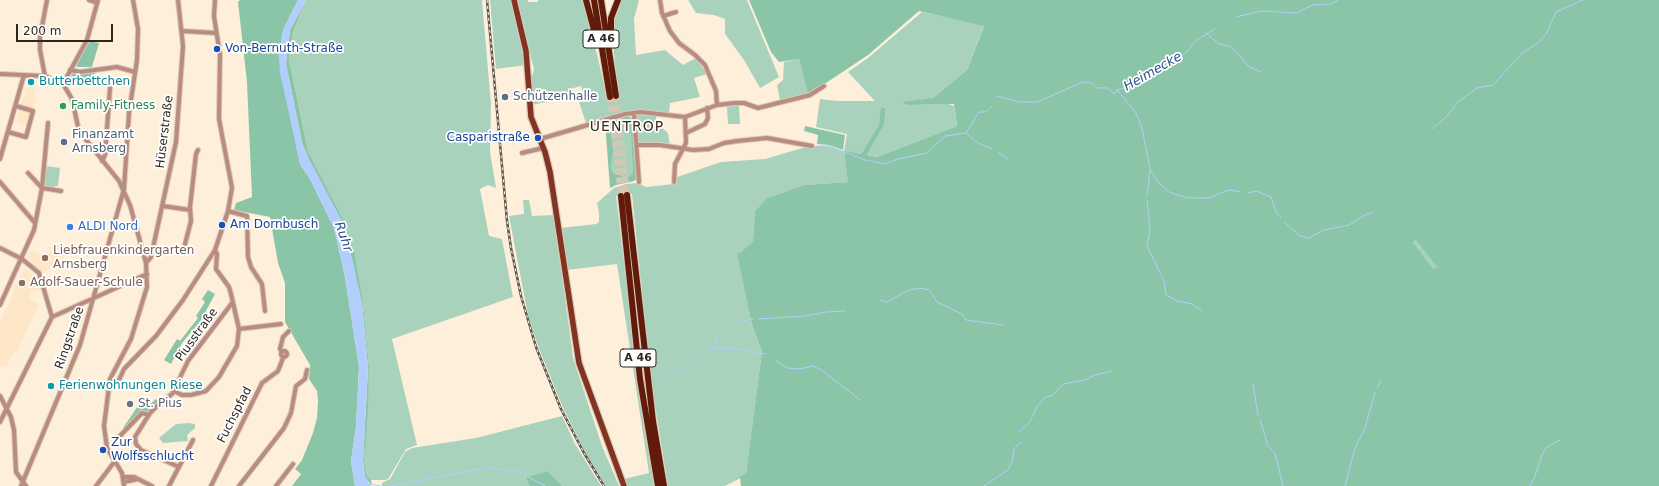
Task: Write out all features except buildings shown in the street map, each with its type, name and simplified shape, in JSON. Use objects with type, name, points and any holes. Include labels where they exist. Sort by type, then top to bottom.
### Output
[{"type":"highway","points":[[586,0],[607,78]]},
{"type":"highway","name":"A 46","points":[[594,0],[607,78],[613,97],[611,62],[601,0]]},
{"type":"highway","points":[[611,62],[611,23],[618,0]]},
{"type":"highway","name":"A 46","points":[[658,486],[640,379],[624,195],[653,421],[664,486]]},
{"type":"main road","points":[[514,0],[526,51],[531,116],[548,165],[579,363],[624,486]]},
{"type":"street","points":[[45,76],[40,50],[40,37],[47,0]]},
{"type":"street","points":[[63,84],[86,40],[98,1],[89,0]]},
{"type":"street","name":"Ringstraße","points":[[22,484],[80,345],[124,189],[129,113],[135,72],[138,29],[133,0]]},
{"type":"street","name":"Hüserstraße","points":[[146,263],[151,257],[176,142],[182,65],[182,31],[178,0]]},
{"type":"street","points":[[110,381],[119,380],[124,369],[161,330],[183,300],[215,250],[228,211],[232,188],[219,119],[220,55],[216,34],[215,0]]},
{"type":"street","points":[[660,0],[663,16],[670,31],[679,43],[705,65],[716,91],[717,105]]},
{"type":"street","points":[[663,16],[676,12]]},
{"type":"street","points":[[182,31],[216,34]]},
{"type":"street","points":[[70,70],[80,72],[117,66],[135,72]]},
{"type":"street","points":[[0,74],[45,76],[63,84],[72,99],[79,130],[124,189],[146,263],[147,274],[145,296],[136,326],[110,381],[104,431],[107,448],[115,460],[123,477],[124,484],[138,479]]},
{"type":"street","points":[[0,159],[24,75]]},
{"type":"street","points":[[540,139],[634,113],[685,117],[717,105],[744,103],[758,108],[810,95],[824,86]]},
{"type":"street","points":[[102,161],[105,155],[110,88]]},
{"type":"street","points":[[8,132],[26,137],[33,111],[16,106]]},
{"type":"street","points":[[686,133],[706,124],[708,118],[707,108]]},
{"type":"street","points":[[634,113],[639,182]]},
{"type":"street","points":[[674,182],[675,164],[686,143],[685,117]]},
{"type":"street","points":[[0,305],[22,259],[36,223],[42,188],[48,123]]},
{"type":"street","points":[[636,145],[660,145],[684,149],[709,149],[724,143],[767,138],[812,146]]},
{"type":"street","points":[[522,153],[543,148]]},
{"type":"street","points":[[185,244],[191,221],[190,210],[196,154],[198,150]]},
{"type":"street","points":[[28,173],[42,188],[61,191]]},
{"type":"street","points":[[0,182],[36,223]]},
{"type":"street","points":[[163,206],[190,210]]},
{"type":"street","points":[[228,211],[247,216],[248,257],[251,267],[262,284],[265,311]]},
{"type":"street","points":[[0,248],[22,259],[39,273],[52,316]]},
{"type":"street","points":[[174,391],[182,395],[191,395],[200,394],[208,390],[219,377],[235,350],[239,329],[228,287],[216,269],[217,254],[215,250]]},
{"type":"street","points":[[0,422],[6,406],[52,316],[147,274]]},
{"type":"street","name":"Piusstraße","points":[[179,467],[143,452],[137,447],[135,439],[136,435],[149,415],[160,403],[170,397],[188,361],[232,304]]},
{"type":"street","points":[[239,329],[281,324]]},
{"type":"street","name":"Fuchspfad","points":[[211,486],[262,383],[278,371],[283,358],[286,356],[287,353],[282,352],[280,349],[283,337],[289,331]]},
{"type":"street","points":[[239,486],[284,428],[291,413],[296,386],[305,379],[307,370]]},
{"type":"street","points":[[0,396],[6,399],[12,396]]},
{"type":"street","points":[[0,396],[6,406],[14,430],[14,466],[22,484],[26,486]]},
{"type":"street","name":"Piusstraße","points":[[118,438],[120,434],[126,432],[142,413],[149,415]]},
{"type":"street","points":[[169,486],[190,450],[193,440]]},
{"type":"street","points":[[96,486],[115,460]]},
{"type":"street","points":[[276,486],[293,464]]},
{"type":"street","points":[[123,477],[138,479],[152,486]]},
{"type":"shaded area","points":[[27,86],[36,89],[34,94],[37,95],[31,114],[30,126],[16,122]]},
{"type":"shaded area","name":"Liebfrauenkindergarten Arnsberg","points":[[57,244],[68,248],[65,256],[43,273],[27,257],[29,250],[46,257]]},
{"type":"shaded area","points":[[25,268],[35,276],[40,290],[30,292],[29,294],[31,295],[29,299],[39,304],[17,352],[13,354],[6,368],[0,365],[0,322],[13,295],[13,288]]},
{"type":"green space","points":[[240,0],[298,0],[283,30],[279,57],[300,164],[310,179],[334,228],[345,277],[359,367],[356,427],[351,461],[355,486],[292,486],[301,474],[295,469],[302,460],[313,433],[317,418],[317,391],[309,379],[310,365],[285,322],[285,283],[278,263],[270,217],[234,210],[236,203],[252,197],[247,82],[238,2]]},
{"type":"green space","points":[[306,0],[482,0],[491,104],[490,152],[496,188],[488,185],[480,189],[489,236],[502,239],[513,297],[392,339],[417,445],[406,449],[388,479],[385,480],[371,480],[367,476],[364,461],[369,365],[363,303],[330,195],[308,151],[289,59],[293,32]]},
{"type":"green space","points":[[306,0],[293,32],[289,59],[308,151],[345,224],[354,252],[363,303],[369,365],[368,409],[364,461],[367,476],[371,480],[372,486],[365,477],[363,461],[368,368],[362,304],[353,262],[302,143],[286,64],[290,30]]},
{"type":"green space","points":[[490,0],[511,0],[526,65],[496,69]]},
{"type":"green space","points":[[516,0],[538,2],[538,0],[584,0],[607,96],[618,94],[613,43],[614,17],[620,0],[639,0],[634,19],[636,55],[665,50],[683,65],[696,58],[707,74],[694,78],[700,97],[670,103],[669,113],[636,111],[586,123],[579,102],[586,100],[581,86],[570,89],[572,96],[532,105],[531,80],[534,69]]},
{"type":"green space","points":[[688,0],[747,0],[779,77],[760,88],[744,60],[725,34],[725,19],[714,15],[696,13]]},
{"type":"green space","points":[[749,0],[1659,0],[1659,486],[741,486],[740,478],[725,486],[746,473],[762,351],[752,325],[737,253],[741,252],[753,241],[755,211],[767,198],[804,185],[848,182],[844,151],[861,154],[879,124],[881,107],[886,108],[884,125],[867,155],[877,157],[957,126],[954,104],[909,105],[904,104],[903,102],[933,98],[967,70],[984,26],[919,11],[868,55],[808,95],[799,59],[779,62],[771,52]],"holes":[[[1416,240],[1437,267],[1433,269],[1413,242]]]},
{"type":"green space","points":[[922,12],[984,25],[967,70],[933,98],[909,105],[948,104],[954,106],[957,126],[877,157],[867,155],[884,125],[886,108],[882,107],[879,124],[861,154],[844,152],[849,182],[804,185],[767,198],[755,211],[753,241],[738,253],[752,325],[762,351],[746,473],[725,486],[668,486],[651,381],[632,194],[616,196],[639,385],[654,486],[627,486],[624,479],[649,473],[617,264],[567,270],[561,228],[596,224],[599,222],[597,203],[614,188],[626,184],[638,183],[646,187],[674,184],[677,182],[677,177],[721,162],[765,159],[809,146],[829,146],[844,151],[847,134],[816,127],[820,99],[838,101],[875,101],[848,72],[868,58]]},
{"type":"green space","points":[[90,41],[99,43],[92,67],[76,66],[78,60]]},
{"type":"green space","points":[[799,59],[808,95],[780,100],[777,85],[783,80],[784,62]]},
{"type":"green space","points":[[96,71],[92,84],[71,77],[73,73],[85,74]]},
{"type":"green space","points":[[739,105],[740,124],[728,124],[727,107]]},
{"type":"green space","points":[[638,114],[656,115],[656,123],[668,133],[670,145],[637,142],[635,118]]},
{"type":"green space","points":[[628,116],[633,119],[638,178],[634,181],[610,188],[605,122]],"holes":[[[621,121],[626,124],[631,135],[633,172],[627,178],[613,173],[611,167],[613,150],[610,128],[611,124]]]},
{"type":"green space","points":[[621,121],[626,124],[631,135],[633,172],[627,178],[613,173],[611,167],[612,157],[610,128],[611,124]]},
{"type":"green space","points":[[805,126],[845,135],[843,150],[829,145],[817,144],[818,135],[804,131]]},
{"type":"green space","points":[[46,166],[60,168],[58,186],[55,186],[55,189],[44,187]]},
{"type":"green space","points":[[523,200],[529,200],[532,216],[554,215],[573,358],[602,446],[619,486],[606,486],[585,452],[563,408],[538,346],[528,315],[509,216],[524,214]]},
{"type":"green space","points":[[1417,239],[1438,267],[1433,270],[1413,242]]},
{"type":"green space","points":[[208,290],[215,294],[201,320],[182,343],[171,364],[164,360],[177,339],[180,341],[198,318],[196,316],[205,302],[202,299]]},
{"type":"green space","points":[[156,399],[158,401],[149,411],[140,412],[125,430],[123,428],[138,406],[147,407]]},
{"type":"green space","points":[[562,416],[575,444],[601,486],[562,486],[548,471],[526,477],[529,486],[382,486],[382,483],[390,479],[405,452],[412,448],[476,438]]},
{"type":"green space","points":[[176,424],[195,424],[195,428],[187,435],[188,441],[163,443],[159,438]]},
{"type":"green space","points":[[548,471],[562,486],[529,486],[526,477]]},
{"type":"water","name":"Ruhr","points":[[298,0],[306,0],[290,30],[286,64],[302,143],[344,225],[362,304],[368,368],[363,461],[365,477],[371,486],[355,486],[351,461],[356,427],[359,367],[345,277],[334,228],[310,179],[300,164],[280,73],[279,57],[283,30]]},
{"type":"waterway","name":"Heimecke","points":[[1236,17],[1261,11],[1297,13],[1312,5],[1331,4],[1338,0]]},
{"type":"waterway","points":[[1432,129],[1446,117],[1459,101],[1477,88],[1493,85],[1523,52],[1538,43],[1546,34],[1556,12],[1583,0]]},
{"type":"waterway","name":"Heimecke","points":[[996,96],[1019,102],[1037,102],[1083,82],[1092,83],[1097,88],[1108,88],[1114,94],[1117,90],[1124,88],[1159,65],[1186,53],[1195,41],[1215,29]]},
{"type":"waterway","points":[[1206,33],[1219,44],[1229,46],[1237,52],[1248,66],[1261,72]]},
{"type":"waterway","points":[[1117,90],[1136,113],[1142,128],[1150,169],[1158,182],[1169,192],[1184,197],[1195,198],[1208,198],[1229,190],[1241,192]]},
{"type":"waterway","name":"Heimecke","points":[[817,146],[829,146],[865,160],[886,164],[898,159],[927,153],[945,136],[966,133],[979,112],[986,112],[992,106]]},
{"type":"waterway","name":"Heimecke","points":[[966,133],[978,143],[992,149]]},
{"type":"waterway","name":"Heimecke","points":[[998,152],[1009,160]]},
{"type":"waterway","points":[[1147,195],[1150,170]]},
{"type":"waterway","points":[[1248,193],[1256,191],[1271,197],[1276,212],[1281,218]]},
{"type":"waterway","points":[[1147,200],[1150,230],[1147,246],[1164,281],[1166,295],[1177,301],[1192,304],[1202,311]]},
{"type":"waterway","points":[[1284,222],[1300,236],[1309,238],[1324,230],[1349,225],[1373,212]]},
{"type":"waterway","points":[[880,300],[887,302],[909,290],[920,288],[929,290],[937,302],[962,314],[966,320],[1003,325]]},
{"type":"waterway","points":[[759,319],[805,316],[826,312],[845,311]]},
{"type":"waterway","points":[[742,321],[754,319]]},
{"type":"waterway","points":[[712,349],[722,328]]},
{"type":"waterway","points":[[659,381],[681,370],[714,348],[740,349],[765,354]]},
{"type":"waterway","points":[[775,360],[787,368],[800,369],[812,366],[820,369],[860,400]]},
{"type":"waterway","points":[[1020,431],[1029,423],[1037,407],[1044,398],[1053,395],[1063,384],[1085,380],[1095,375],[1111,371]]},
{"type":"waterway","points":[[1377,388],[1381,380]]},
{"type":"waterway","points":[[1253,384],[1258,415]]},
{"type":"waterway","points":[[1345,486],[1355,448],[1365,428],[1375,392]]},
{"type":"waterway","points":[[1260,420],[1268,446],[1275,453],[1283,486]]},
{"type":"waterway","points":[[1530,486],[1546,448],[1560,440]]},
{"type":"waterway","points":[[984,486],[1008,470],[1012,462],[1014,449],[1021,442]]},
{"type":"waterway","points":[[390,486],[485,468]]},
{"type":"waterway","points":[[490,468],[517,471],[545,486]]},
{"type":"waterway","points":[[371,484],[381,486]]},
{"type":"tunnel","points":[[616,96],[627,195]]},
{"type":"tunnel","points":[[610,97],[621,196]]},
{"type":"railway","points":[[487,0],[507,221],[521,296],[536,347],[561,409],[584,453],[604,486]]},
{"type":"place","name":"Von-Bernuth-Straße","points":[[217,49]]},
{"type":"place","name":"Butterbettchen","points":[[31,82]]},
{"type":"place","name":"Schützenhalle","points":[[505,97]]},
{"type":"place","name":"Family-Fitness","points":[[63,106]]},
{"type":"place","name":"Casparistraße","points":[[538,138]]},
{"type":"place","name":"Finanzamt Arnsberg","points":[[64,142]]},
{"type":"place","name":"Am Dornbusch","points":[[222,225]]},
{"type":"place","name":"ALDI Nord","points":[[70,227]]},
{"type":"place","name":"Liebfrauenkindergarten Arnsberg","points":[[45,258]]},
{"type":"place","name":"Adolf-Sauer-Schule","points":[[22,283]]},
{"type":"place","name":"Ferienwohnungen Riese","points":[[51,386]]},
{"type":"place","name":"St. Pius","points":[[130,404]]},
{"type":"place","name":"Zur Wolfsschlucht","points":[[103,450]]},
{"type":"district","name":"UENTROP","points":[[627,127]]}]
